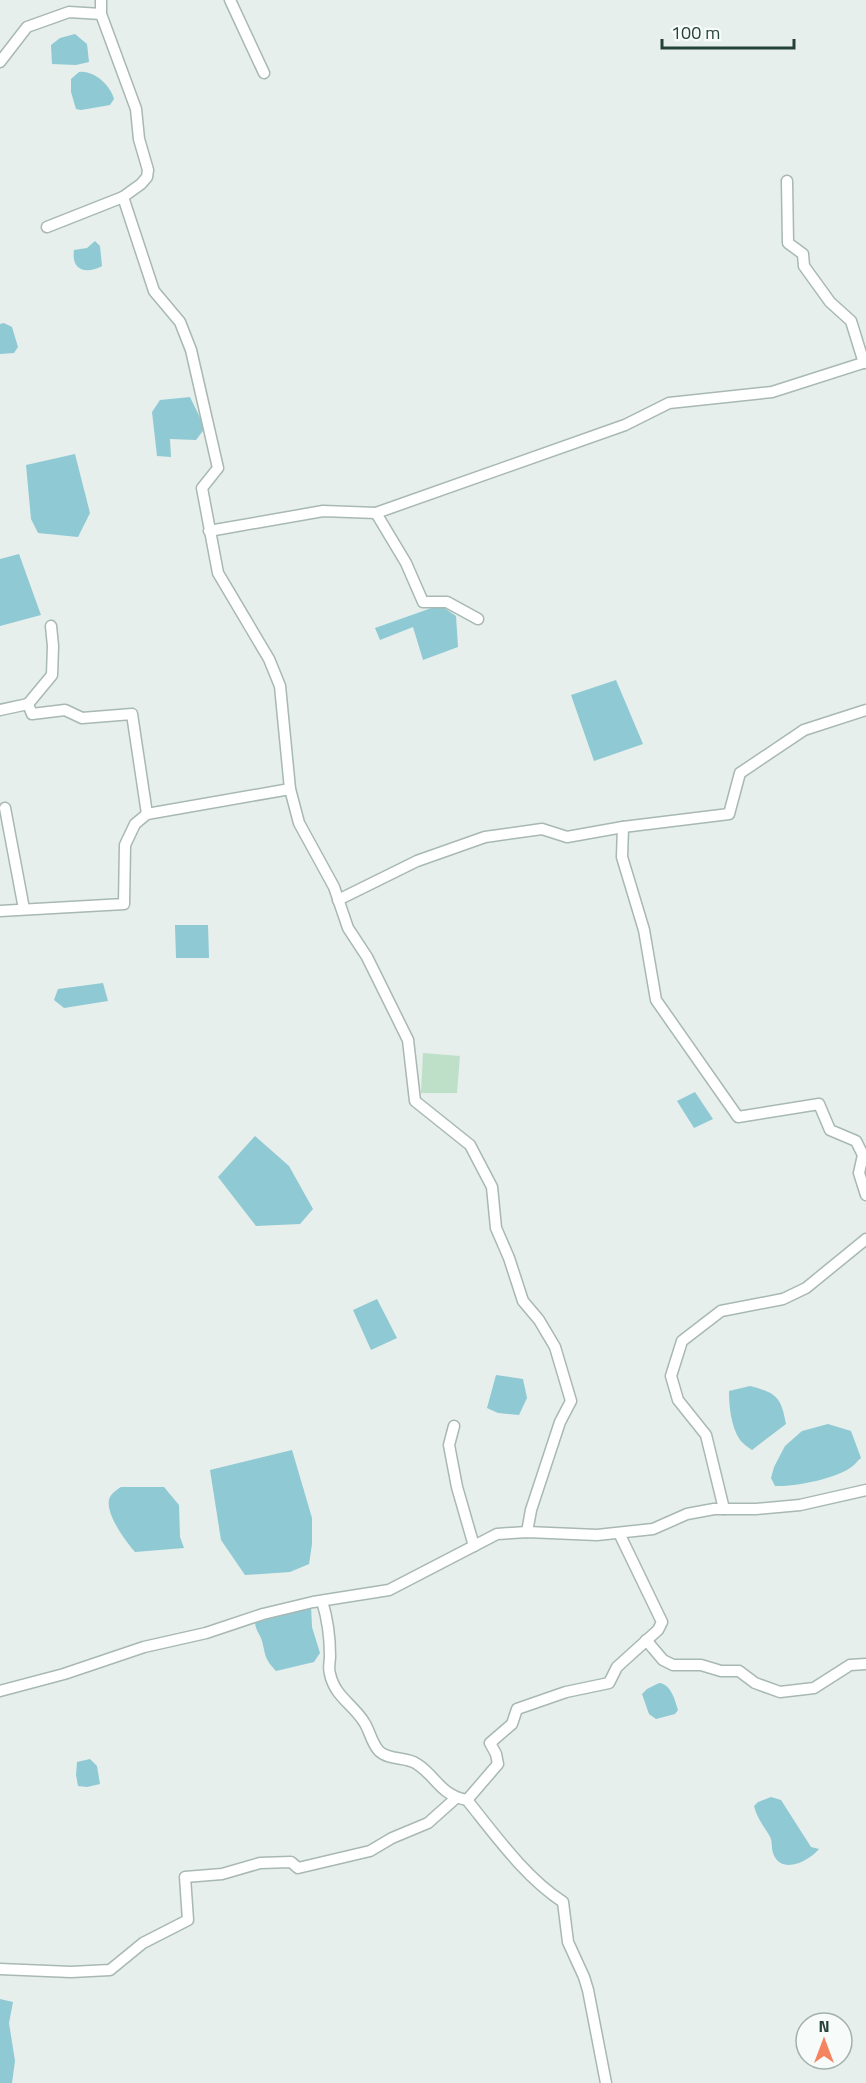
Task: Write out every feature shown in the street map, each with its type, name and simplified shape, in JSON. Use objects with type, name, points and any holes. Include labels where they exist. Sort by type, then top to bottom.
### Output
[{"type":"street","points":[[47,227],[123,197],[147,177],[148,170],[139,139],[136,109],[101,14],[101,0]]},
{"type":"street","points":[[230,0],[264,73]]},
{"type":"street","points":[[0,62],[27,27],[69,12],[101,14]]},
{"type":"street","points":[[209,531],[323,511],[376,513],[625,425],[669,403],[772,392],[865,363],[851,321],[830,302],[804,266],[803,254],[788,243],[787,181]]},
{"type":"street","points":[[123,197],[154,291],[180,322],[190,350],[218,468],[202,488],[218,573],[269,658],[280,686],[290,789],[299,823],[334,887],[348,928],[367,957],[408,1040],[415,1101],[470,1145],[492,1186],[496,1228],[523,1301],[539,1320],[555,1347],[571,1401],[557,1430],[531,1510],[527,1532]]},
{"type":"street","points":[[376,513],[406,563],[423,602],[447,602],[478,619]]},
{"type":"street","points":[[0,710],[28,704],[52,675],[51,626]]},
{"type":"street","points":[[28,704],[32,714],[65,710],[82,718],[132,714],[147,814]]},
{"type":"street","points":[[338,900],[417,861],[485,837],[542,829],[567,837],[623,827],[729,814],[740,773],[804,730],[866,710]]},
{"type":"street","points":[[0,911],[124,904],[124,845],[135,824],[147,814],[290,789]]},
{"type":"street","points":[[5,808],[24,909]]},
{"type":"street","points":[[623,827],[622,857],[644,930],[656,1000],[738,1117],[819,1104],[830,1130],[856,1141],[863,1155],[859,1173],[866,1195]]},
{"type":"street","points":[[724,1509],[706,1435],[678,1400],[671,1376],[682,1341],[721,1311],[783,1299],[806,1288],[866,1239]]},
{"type":"street","points":[[454,1426],[449,1445],[457,1487],[474,1546]]},
{"type":"street","points":[[0,1691],[64,1674],[144,1647],[206,1634],[263,1614],[389,1590],[497,1534],[527,1532],[597,1535],[653,1529],[687,1514],[724,1509],[800,1505],[866,1490]]},
{"type":"street","points":[[467,1800],[498,1764],[490,1743],[512,1724],[517,1709],[566,1692],[609,1683],[617,1667],[658,1629],[662,1622],[619,1533]]},
{"type":"street","points":[[322,1601],[328,1639],[330,1676],[340,1697],[364,1722],[379,1752],[393,1758],[413,1761],[427,1771],[436,1784],[456,1798],[467,1800],[533,1878],[563,1902],[568,1942],[588,1990],[606,2082],[593,2083]]},
{"type":"street","points":[[646,1640],[663,1660],[673,1665],[701,1665],[721,1671],[739,1671],[755,1683],[780,1692],[814,1688],[850,1665],[866,1664]]},
{"type":"street","points":[[0,1969],[71,1972],[110,1970],[143,1942],[188,1920],[185,1877],[222,1874],[260,1863],[291,1862],[298,1868],[370,1851],[392,1838],[428,1823],[456,1798]]},
{"type":"green space","points":[[423,1053],[460,1056],[457,1093],[421,1093]]},
{"type":"water","points":[[75,34],[87,44],[89,62],[76,65],[52,64],[51,45],[60,38]]},
{"type":"water","points":[[79,72],[90,73],[105,84],[114,99],[110,105],[76,109],[71,92],[71,79]]},
{"type":"water","points":[[95,241],[100,246],[102,266],[90,270],[80,269],[75,262],[74,250],[87,248]]},
{"type":"water","points":[[4,323],[12,327],[18,347],[14,353],[0,354],[0,324]]},
{"type":"water","points":[[190,397],[205,428],[196,440],[170,439],[171,457],[157,456],[152,412],[160,400]]},
{"type":"water","points":[[75,454],[90,513],[78,537],[38,533],[31,519],[26,465]]},
{"type":"water","points":[[19,554],[41,615],[0,626],[0,559]]},
{"type":"water","points":[[440,605],[456,616],[458,647],[423,660],[413,627],[380,640],[375,628]]},
{"type":"water","points":[[616,680],[643,744],[594,761],[571,695]]},
{"type":"water","points":[[175,925],[208,925],[209,958],[176,958]]},
{"type":"water","points":[[103,983],[108,1001],[64,1008],[54,1000],[58,989]]},
{"type":"water","points":[[695,1092],[713,1119],[694,1128],[677,1101]]},
{"type":"water","points":[[255,1136],[289,1166],[313,1209],[300,1224],[256,1226],[218,1177]]},
{"type":"water","points":[[377,1299],[397,1338],[371,1350],[353,1310]]},
{"type":"water","points":[[496,1375],[523,1379],[527,1398],[519,1415],[498,1413],[487,1408]]},
{"type":"water","points":[[750,1386],[772,1394],[780,1402],[786,1424],[752,1450],[741,1441],[734,1429],[729,1397],[729,1391]]},
{"type":"water","points":[[828,1424],[851,1431],[861,1458],[851,1467],[834,1476],[803,1484],[775,1486],[771,1478],[785,1446],[802,1431]]},
{"type":"water","points":[[292,1450],[312,1518],[309,1564],[290,1572],[245,1575],[221,1540],[210,1470]]},
{"type":"water","points":[[121,1487],[164,1487],[179,1505],[180,1537],[184,1548],[135,1552],[116,1526],[110,1510],[110,1497]]},
{"type":"water","points":[[311,1606],[312,1627],[320,1653],[314,1662],[276,1671],[266,1657],[255,1623]]},
{"type":"water","points":[[659,1683],[667,1686],[678,1710],[675,1714],[656,1719],[649,1714],[642,1694]]},
{"type":"water","points":[[90,1759],[97,1766],[100,1784],[87,1787],[78,1786],[77,1762]]},
{"type":"water","points":[[771,1797],[781,1800],[811,1847],[819,1849],[802,1862],[782,1864],[773,1853],[770,1837],[758,1818],[754,1806]]},
{"type":"water","points":[[0,1999],[13,2002],[9,2023],[15,2061],[12,2083],[0,2083]]}]
